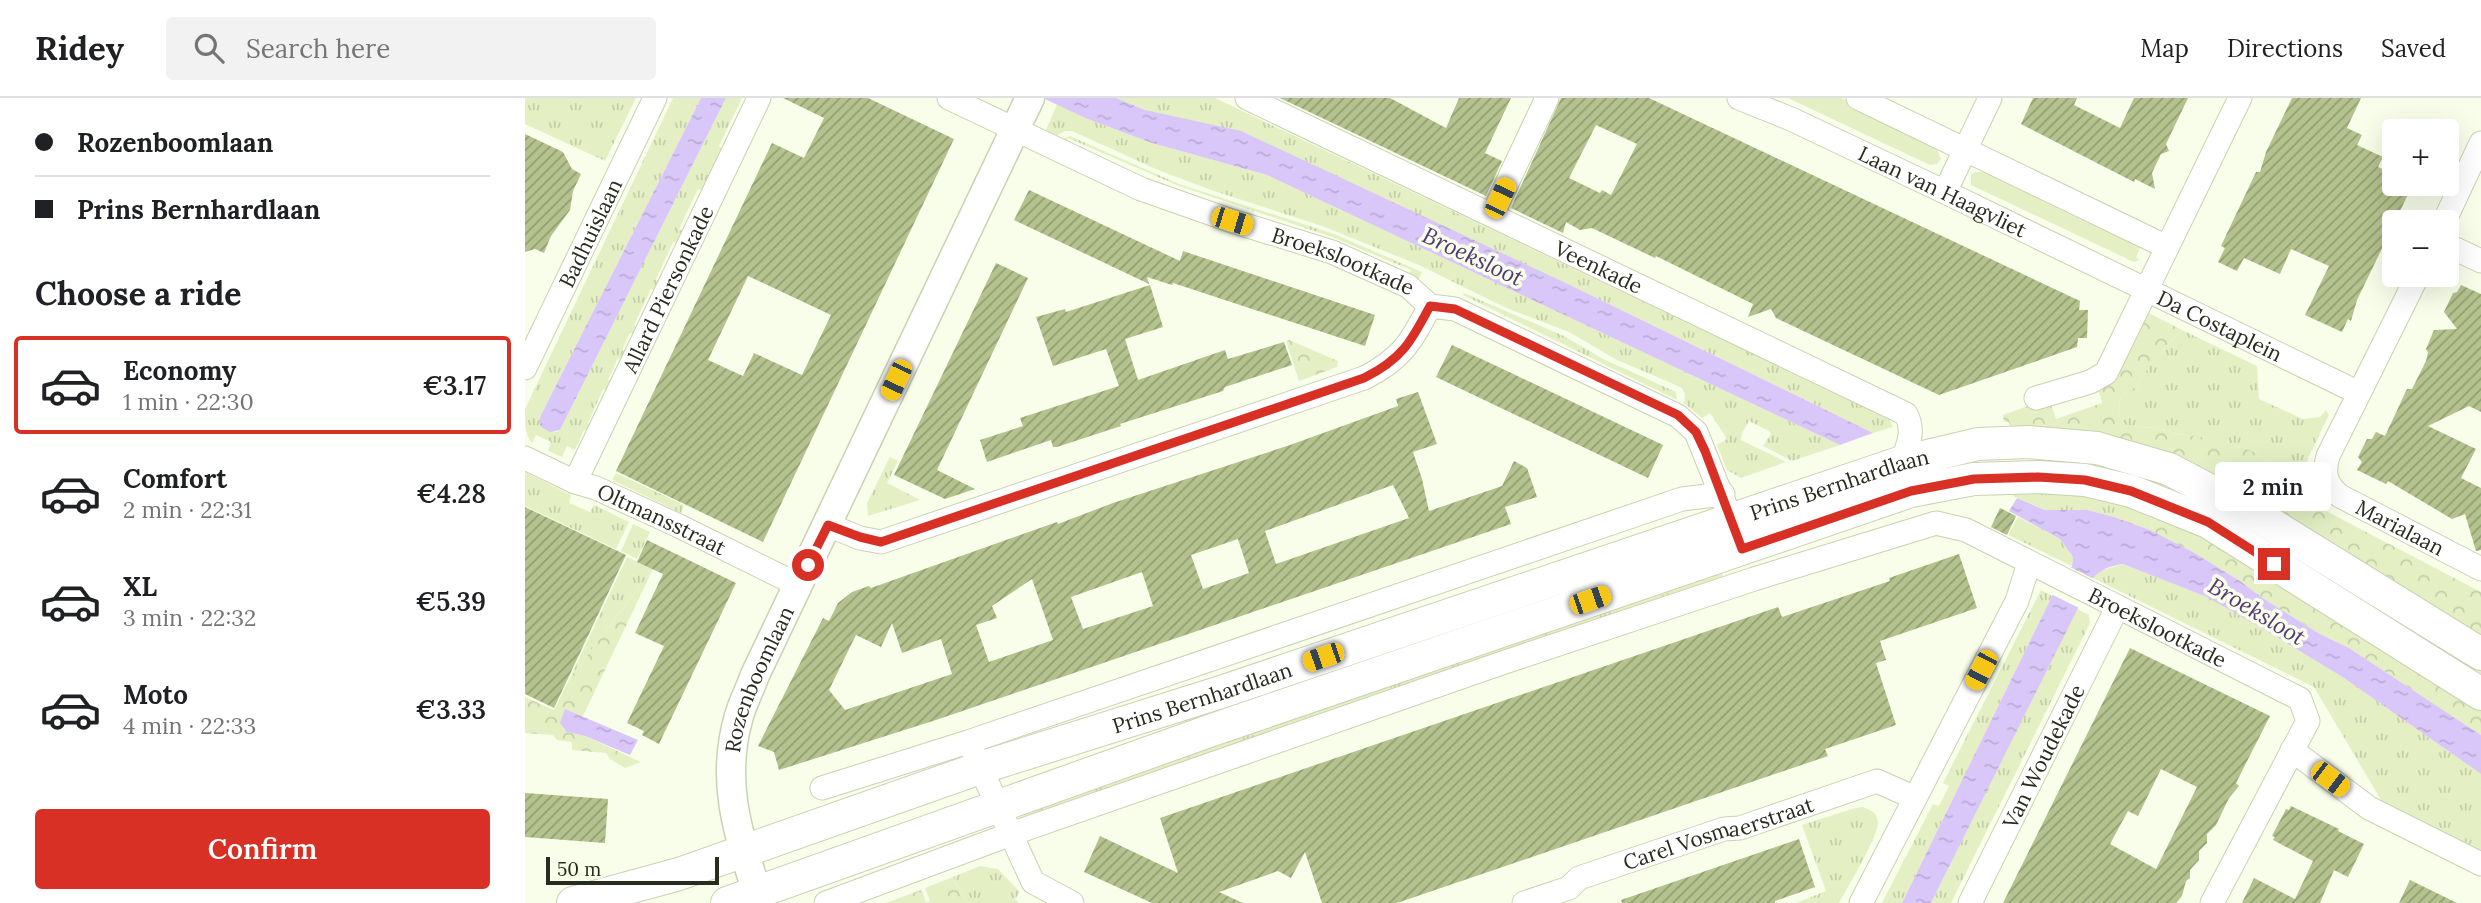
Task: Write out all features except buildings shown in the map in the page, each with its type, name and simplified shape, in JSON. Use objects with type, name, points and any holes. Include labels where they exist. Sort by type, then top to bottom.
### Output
[{"type":"main road","name":"Prins Bernhardlaan","points":[[573,903],[653,882],[891,799],[974,755],[1221,692],[1727,506],[1978,444],[2028,442],[2097,448],[2169,469],[2258,516],[2481,654]]},
{"type":"main road","name":"Prins Bernhardlaan","points":[[727,903],[1005,820],[1212,730],[1911,491],[1974,479],[2038,477],[2085,480],[2131,491],[2208,522],[2481,694]]},
{"type":"street","name":"Badhuislaan","points":[[525,368],[655,98]]},
{"type":"street","name":"Allard Piersonkade","points":[[575,482],[759,98]]},
{"type":"street","name":"Broekslootkade","points":[[949,98],[1023,112],[1141,189],[1332,252],[1408,286],[1430,306],[1455,309],[1678,415],[1696,432],[1727,506],[1753,579]]},
{"type":"street","name":"Veenkade","points":[[1247,98],[1273,103],[1492,215],[1906,414],[1911,424],[1911,437],[1902,462]]},
{"type":"street","points":[[1492,215],[1547,98]]},
{"type":"street","points":[[1858,98],[2167,247]]},
{"type":"street","points":[[1945,192],[1990,98]]},
{"type":"street","points":[[2147,288],[2240,98]]},
{"type":"street","name":"Laan van Haagvliet","points":[[1749,100],[2147,288]]},
{"type":"street","name":"Rozenboomlaan","points":[[757,893],[734,816],[730,784],[732,752],[739,716],[755,676],[1023,112]]},
{"type":"street","points":[[2450,210],[2481,143]]},
{"type":"street","points":[[2459,251],[2481,261]]},
{"type":"street","points":[[2359,393],[2412,287]]},
{"type":"street","name":"Da Costaplein","points":[[2036,398],[2089,382],[2106,373],[2147,288],[2161,298],[2359,393]]},
{"type":"street","points":[[828,525],[881,542],[1364,378],[1384,369],[1411,342],[1430,306]]},
{"type":"street","name":"Marialaan","points":[[2359,393],[2328,456],[2326,480],[2331,489],[2481,569]]},
{"type":"street","name":"Oltmansstraat","points":[[525,458],[575,482],[596,488],[799,584]]},
{"type":"street","name":"Prins Bernhardlaan","points":[[826,903],[1005,820],[1502,663],[1753,579],[1936,523],[1943,484]]},
{"type":"street","name":"Broekslootkade","points":[[1936,523],[1966,530],[2300,699],[2308,721],[2291,750]]},
{"type":"street","points":[[1861,903],[2017,601],[2029,563]]},
{"type":"street","name":"Van Woudekade","points":[[1970,903],[2108,603]]},
{"type":"street","points":[[2212,903],[2291,750],[2369,808],[2481,864]]},
{"type":"street","points":[[974,755],[1033,882],[1072,903]]},
{"type":"street","name":"Prins Bernhardlaan","points":[[822,788],[912,759],[974,755]]},
{"type":"street","points":[[891,799],[912,759]]},
{"type":"street","name":"Carel Vosmaerstraat","points":[[1524,903],[1569,888],[1579,878],[1724,829],[1740,828],[1878,781],[1915,798]]},
{"type":"green space","points":[[525,98],[636,98],[605,161],[525,124]]},
{"type":"green space","points":[[673,98],[701,98],[541,415],[556,432],[560,430],[726,98],[742,98],[719,146],[727,151],[707,193],[698,189],[679,229],[687,234],[682,245],[673,242],[656,279],[664,283],[660,292],[651,289],[634,325],[641,329],[639,337],[630,333],[622,350],[629,354],[626,362],[618,358],[608,380],[616,383],[611,392],[603,389],[588,423],[595,427],[592,433],[584,430],[575,450],[567,446],[562,457],[548,451],[551,442],[536,435],[532,443],[526,428],[525,409]]},
{"type":"green space","points":[[1116,98],[1215,98],[1889,419],[1893,427],[1873,433],[1568,284]]},
{"type":"green space","points":[[1788,98],[1841,98],[1939,145],[1937,149],[1941,159],[1937,164],[1930,165]]},
{"type":"green space","points":[[1057,104],[1085,118],[1152,143],[1267,175],[1840,445],[1792,461],[1763,446],[1771,434],[1749,421],[1741,440],[1786,462],[1741,478],[1727,470],[1717,445],[1727,439],[1710,413],[1702,418],[1684,403],[1682,388],[1617,360],[1569,332],[1504,307],[1419,265],[1322,226],[1158,170],[1072,131],[1065,131],[1055,137],[1046,130]]},
{"type":"green space","points":[[1070,136],[1179,184],[1334,234],[1422,272],[1417,283],[1408,278],[1411,270],[1332,237],[1179,186],[1068,138],[1064,146],[1059,140]]},
{"type":"green space","points":[[1986,168],[2141,246],[2136,257],[2140,260],[2134,262],[1971,185],[1971,175],[1984,172]]},
{"type":"green space","points":[[1464,293],[1564,336],[1603,359],[1676,392],[1677,400],[1463,295]]},
{"type":"green space","points":[[2145,311],[2182,330],[2151,363],[2136,387],[2126,392],[2120,400],[2118,413],[2127,426],[2154,428],[2198,438],[2209,435],[2306,476],[2314,498],[2326,511],[2481,592],[2481,642],[2229,484],[2010,430],[2009,422],[2004,422],[2003,415],[2028,406],[2038,408],[2051,404],[2056,419],[2102,403],[2098,388]]},
{"type":"green space","points":[[2182,330],[2257,366],[2259,399],[2303,419],[2320,417],[2326,410],[2329,415],[2308,458],[2306,476],[2249,450],[2209,436],[2198,438],[2154,428],[2127,426],[2122,421],[2118,413],[2120,400],[2126,392],[2136,387],[2151,363]]},
{"type":"green space","points":[[1286,341],[1338,361],[1337,367],[1299,381]]},
{"type":"green space","points":[[2184,342],[2223,362],[2218,371],[2179,352]]},
{"type":"green space","points":[[2036,456],[2088,461],[2139,473],[2197,496],[2422,632],[2481,671],[2481,680],[2228,519],[2036,463]]},
{"type":"green space","points":[[890,457],[898,461],[887,483],[920,500],[868,516],[867,503]]},
{"type":"green space","points":[[525,472],[571,495],[569,503],[590,512],[594,505],[629,522],[616,549],[525,506]]},
{"type":"green space","points":[[616,473],[684,505],[681,513],[612,480]]},
{"type":"green space","points":[[2012,490],[2088,494],[2156,513],[2150,530],[2088,510],[2045,510],[2013,496]]},
{"type":"green space","points":[[2156,513],[2194,529],[2481,708],[2481,735],[2349,648],[2320,634],[2193,552],[2150,530]]},
{"type":"green space","points":[[2018,517],[2060,539],[2073,557],[2072,566],[2008,535]]},
{"type":"green space","points":[[633,524],[650,532],[637,559],[621,551]]},
{"type":"green space","points":[[627,557],[653,569],[570,678]]},
{"type":"green space","points":[[2123,564],[2208,597],[2265,630],[2344,678],[2481,774],[2481,850],[2381,800],[2314,687],[2093,578],[2099,571]]},
{"type":"green space","points":[[1720,568],[1724,579],[1022,817],[1018,814]]},
{"type":"green space","points":[[653,569],[583,716],[565,710],[567,732],[585,736],[641,762],[625,768],[610,759],[606,753],[572,750],[572,742],[557,740],[553,735],[525,733],[525,697],[554,710],[570,678]]},
{"type":"green space","points":[[2041,590],[2052,596],[1902,903],[1882,903],[1933,804],[1939,806],[1949,786],[1943,783]]},
{"type":"green space","points":[[2077,609],[2089,615],[2090,623],[1951,903],[1931,903]]},
{"type":"green space","points":[[1863,807],[1876,816],[1877,829],[1839,903],[1796,903],[1826,891],[1802,825]]},
{"type":"green space","points":[[980,866],[998,869],[1020,892],[1015,899],[1019,903],[967,903],[953,877]]},
{"type":"green space","points":[[953,877],[967,903],[886,903],[921,890],[926,902],[930,901],[925,888]]},
{"type":"water","points":[[701,98],[726,98],[560,430],[550,432],[541,427],[541,415]]},
{"type":"water","name":"Broeksloot","points":[[1043,98],[1116,98],[1145,110],[1241,131],[1568,284],[1873,433],[1840,445],[1267,175],[1152,143],[1085,118]]},
{"type":"water","name":"Broeksloot","points":[[2017,498],[2045,510],[2088,510],[2114,517],[2150,530],[2193,552],[2320,634],[2349,648],[2481,735],[2481,774],[2344,678],[2265,630],[2207,597],[2123,564],[2103,570],[2093,578],[1931,903],[1902,903],[2052,596],[2072,566],[2073,557],[2060,539],[2009,511]]},
{"type":"water","points":[[565,709],[638,740],[630,755],[585,736],[567,732],[560,723]]},
{"type":"pier","points":[[2068,566],[2096,580],[2081,609],[2049,593]]},
{"type":"route","points":[[808,565],[828,525],[881,542],[1364,378],[1384,369],[1399,356],[1411,342],[1430,306],[1455,309],[1678,415],[1696,432],[1723,494],[1742,549],[1911,491],[1974,479],[2038,477],[2085,480],[2131,491],[2208,522],[2274,564]]}]
